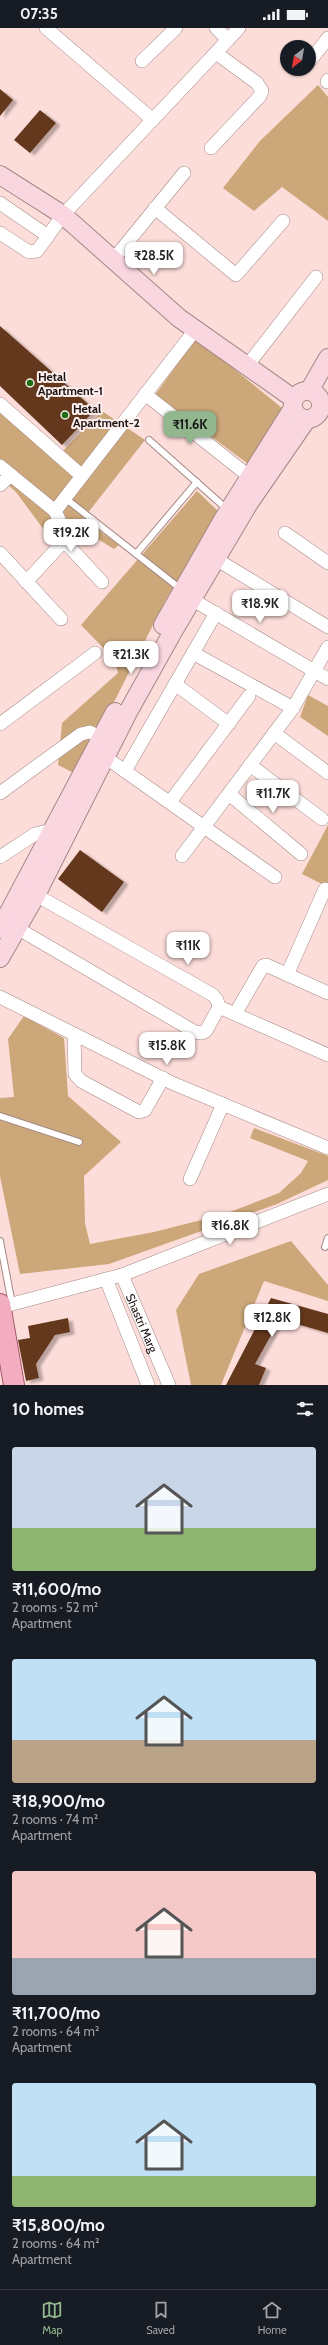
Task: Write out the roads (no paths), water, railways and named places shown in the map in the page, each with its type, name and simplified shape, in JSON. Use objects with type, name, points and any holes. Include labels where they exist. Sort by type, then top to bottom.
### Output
[{"type":"main road","points":[[4,1304],[14,1385]]},
{"type":"street","points":[[46,28],[153,120]]},
{"type":"street","points":[[142,61],[176,28]]},
{"type":"street","points":[[216,28],[228,40]]},
{"type":"street","points":[[0,233],[33,252],[39,249],[63,216],[239,28]]},
{"type":"street","points":[[324,28],[328,31]]},
{"type":"street","points":[[316,53],[328,38]]},
{"type":"street","points":[[211,148],[260,96],[262,91],[257,83],[216,53]]},
{"type":"street","points":[[113,260],[184,173]]},
{"type":"street","points":[[0,175],[63,216],[179,318],[195,330],[247,366],[312,405]]},
{"type":"street","points":[[0,203],[48,236]]},
{"type":"street","points":[[155,208],[236,274],[283,221]]},
{"type":"street","points":[[247,366],[316,277]]},
{"type":"street","points":[[55,511],[195,330]]},
{"type":"street","points":[[188,595],[216,560],[249,503],[312,405],[328,358]]},
{"type":"street","points":[[145,394],[250,477]]},
{"type":"street","points":[[0,404],[82,476]]},
{"type":"street","points":[[0,958],[9,928],[52,830],[106,746],[142,686],[229,511],[250,477],[312,405]]},
{"type":"street","points":[[0,466],[55,511],[64,530],[64,542],[26,582]]},
{"type":"street","points":[[0,485],[11,475]]},
{"type":"street","points":[[285,534],[328,563]]},
{"type":"street","points":[[64,542],[102,582]]},
{"type":"street","points":[[0,553],[61,619]]},
{"type":"street","points":[[216,560],[328,627]]},
{"type":"street","points":[[188,595],[328,679]]},
{"type":"street","points":[[125,771],[216,613]]},
{"type":"street","points":[[182,856],[293,708],[328,648]]},
{"type":"street","points":[[193,652],[293,708]]},
{"type":"street","points":[[0,724],[95,653]]},
{"type":"street","points":[[175,684],[228,724]]},
{"type":"street","points":[[170,802],[250,696]]},
{"type":"street","points":[[0,793],[81,734],[90,732],[106,746],[125,771],[275,877]]},
{"type":"street","points":[[274,733],[328,773]]},
{"type":"street","points":[[9,928],[36,895],[106,746]]},
{"type":"street","points":[[250,765],[322,819]]},
{"type":"street","points":[[229,794],[301,854]]},
{"type":"street","points":[[0,856],[35,834],[52,830]]},
{"type":"street","points":[[287,975],[325,888]]},
{"type":"street","points":[[9,928],[195,1032],[202,1033],[206,1031],[219,1007],[218,1000],[214,995],[36,895]]},
{"type":"street","points":[[236,1014],[263,966],[266,965],[328,993]]},
{"type":"street","points":[[0,997],[163,1078],[328,1148]]},
{"type":"street","points":[[219,1007],[328,1055]]},
{"type":"street","points":[[74,1034],[74,1074],[81,1081],[139,1112],[145,1110],[163,1078]]},
{"type":"street","points":[[190,1179],[223,1104]]},
{"type":"street","points":[[4,1304],[122,1275],[328,1194]]},
{"type":"street","name":"Shastri Marg","points":[[122,1275],[169,1385]]},
{"type":"street","name":"Shastri Marg","points":[[106,1279],[148,1385]]},
{"type":"lane","points":[[149,440],[229,511]]},
{"type":"lane","points":[[136,554],[197,482]]},
{"type":"lane","points":[[65,498],[188,595]]},
{"type":"lane","points":[[0,1116],[79,1142]]},
{"type":"lane","points":[[325,1246],[328,1238]]},
{"type":"lane","points":[[0,1241],[4,1304]]},
{"type":"place","name":"Hetal Apartment-1","points":[[30,383]]},
{"type":"place","name":"Hetal Apartment-2","points":[[65,415]]}]
